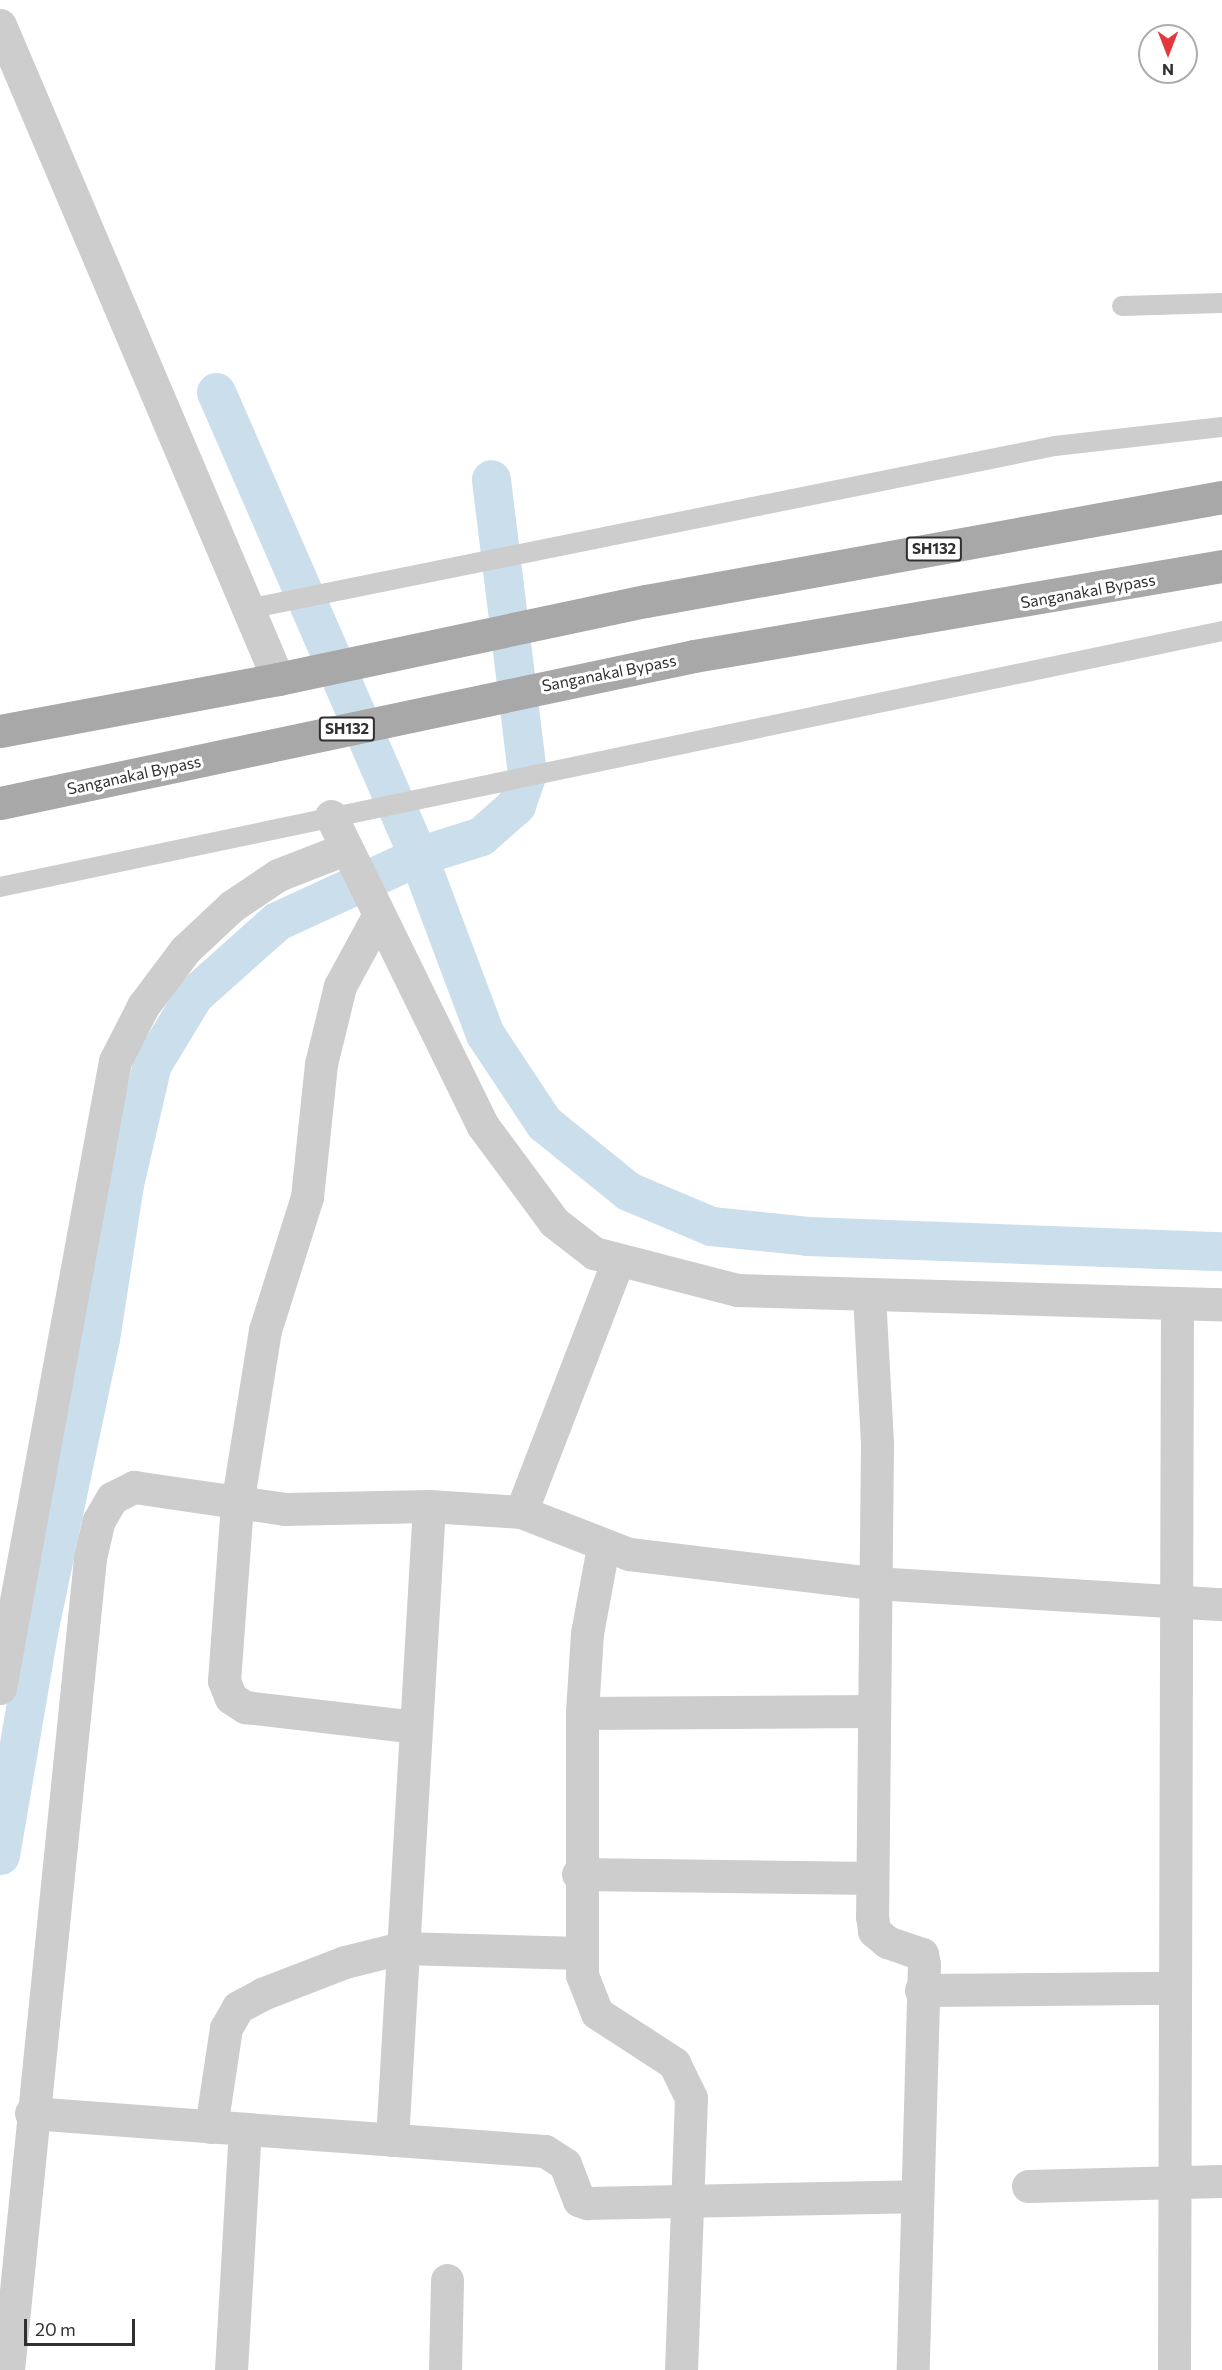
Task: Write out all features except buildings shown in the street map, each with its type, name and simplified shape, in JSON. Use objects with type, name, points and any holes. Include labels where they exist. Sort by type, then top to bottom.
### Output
[{"type":"main road","name":"SH132","points":[[0,731],[278,679],[645,601],[1222,497]]},
{"type":"main road","name":"Sanganakal Bypass","points":[[0,803],[694,656],[1222,566]]},
{"type":"street","points":[[0,25],[259,606],[278,679]]},
{"type":"street","points":[[345,813],[345,849],[439,1044],[517,1177],[554,1222],[594,1253],[737,1290],[1222,1304]]},
{"type":"street","points":[[0,1688],[115,1061],[157,987],[185,950],[232,906],[278,875],[345,849]]},
{"type":"street","points":[[378,916],[340,986],[321,1064],[308,1197],[265,1330],[237,1504],[224,1681],[231,1698],[265,1711],[415,1727]]},
{"type":"street","points":[[521,1512],[618,1261]]},
{"type":"street","points":[[869,1295],[877,1445],[873,1711],[874,1930],[887,1942],[922,1954],[913,2370]]},
{"type":"street","points":[[1174,2370],[1173,1988],[1178,1604],[1178,1303]]},
{"type":"street","points":[[8,2370],[31,2112],[98,1522],[112,1498],[134,1487],[237,1504],[284,1509],[429,1506],[521,1512],[603,1547],[874,1583],[1178,1604],[1222,1604]]},
{"type":"street","points":[[392,2140],[401,1948],[429,1506]]},
{"type":"street","points":[[603,1547],[587,1633],[582,1713],[579,1874],[581,1953],[587,1996],[597,2013],[674,2063],[685,2078],[693,2121],[681,2370]]},
{"type":"street","points":[[582,1713],[873,1711]]},
{"type":"street","points":[[579,1874],[872,1878]]},
{"type":"street","points":[[211,2127],[226,2028],[238,2007],[345,1962],[401,1948],[581,1953]]},
{"type":"street","points":[[921,1990],[1173,1988]]},
{"type":"street","points":[[31,2112],[545,2151],[566,2164],[579,2200],[587,2204],[689,2205],[915,2196]]},
{"type":"street","points":[[231,2370],[245,2129]]},
{"type":"street","points":[[1028,2186],[1173,2185],[1222,2181]]},
{"type":"street","points":[[445,2370],[447,2280]]},
{"type":"lane","points":[[1122,306],[1222,303]]},
{"type":"lane","points":[[259,606],[1055,446],[1222,427]]},
{"type":"lane","points":[[0,888],[345,813],[1222,631]]},
{"type":"waterway","points":[[216,392],[418,856],[485,1034],[544,1123],[628,1191],[711,1226],[807,1236],[1222,1251]]},
{"type":"waterway","points":[[0,1855],[38,1632],[100,1339],[124,1184],[152,1064],[194,995],[277,921],[418,856],[481,836],[516,805],[527,773],[491,479]]}]
